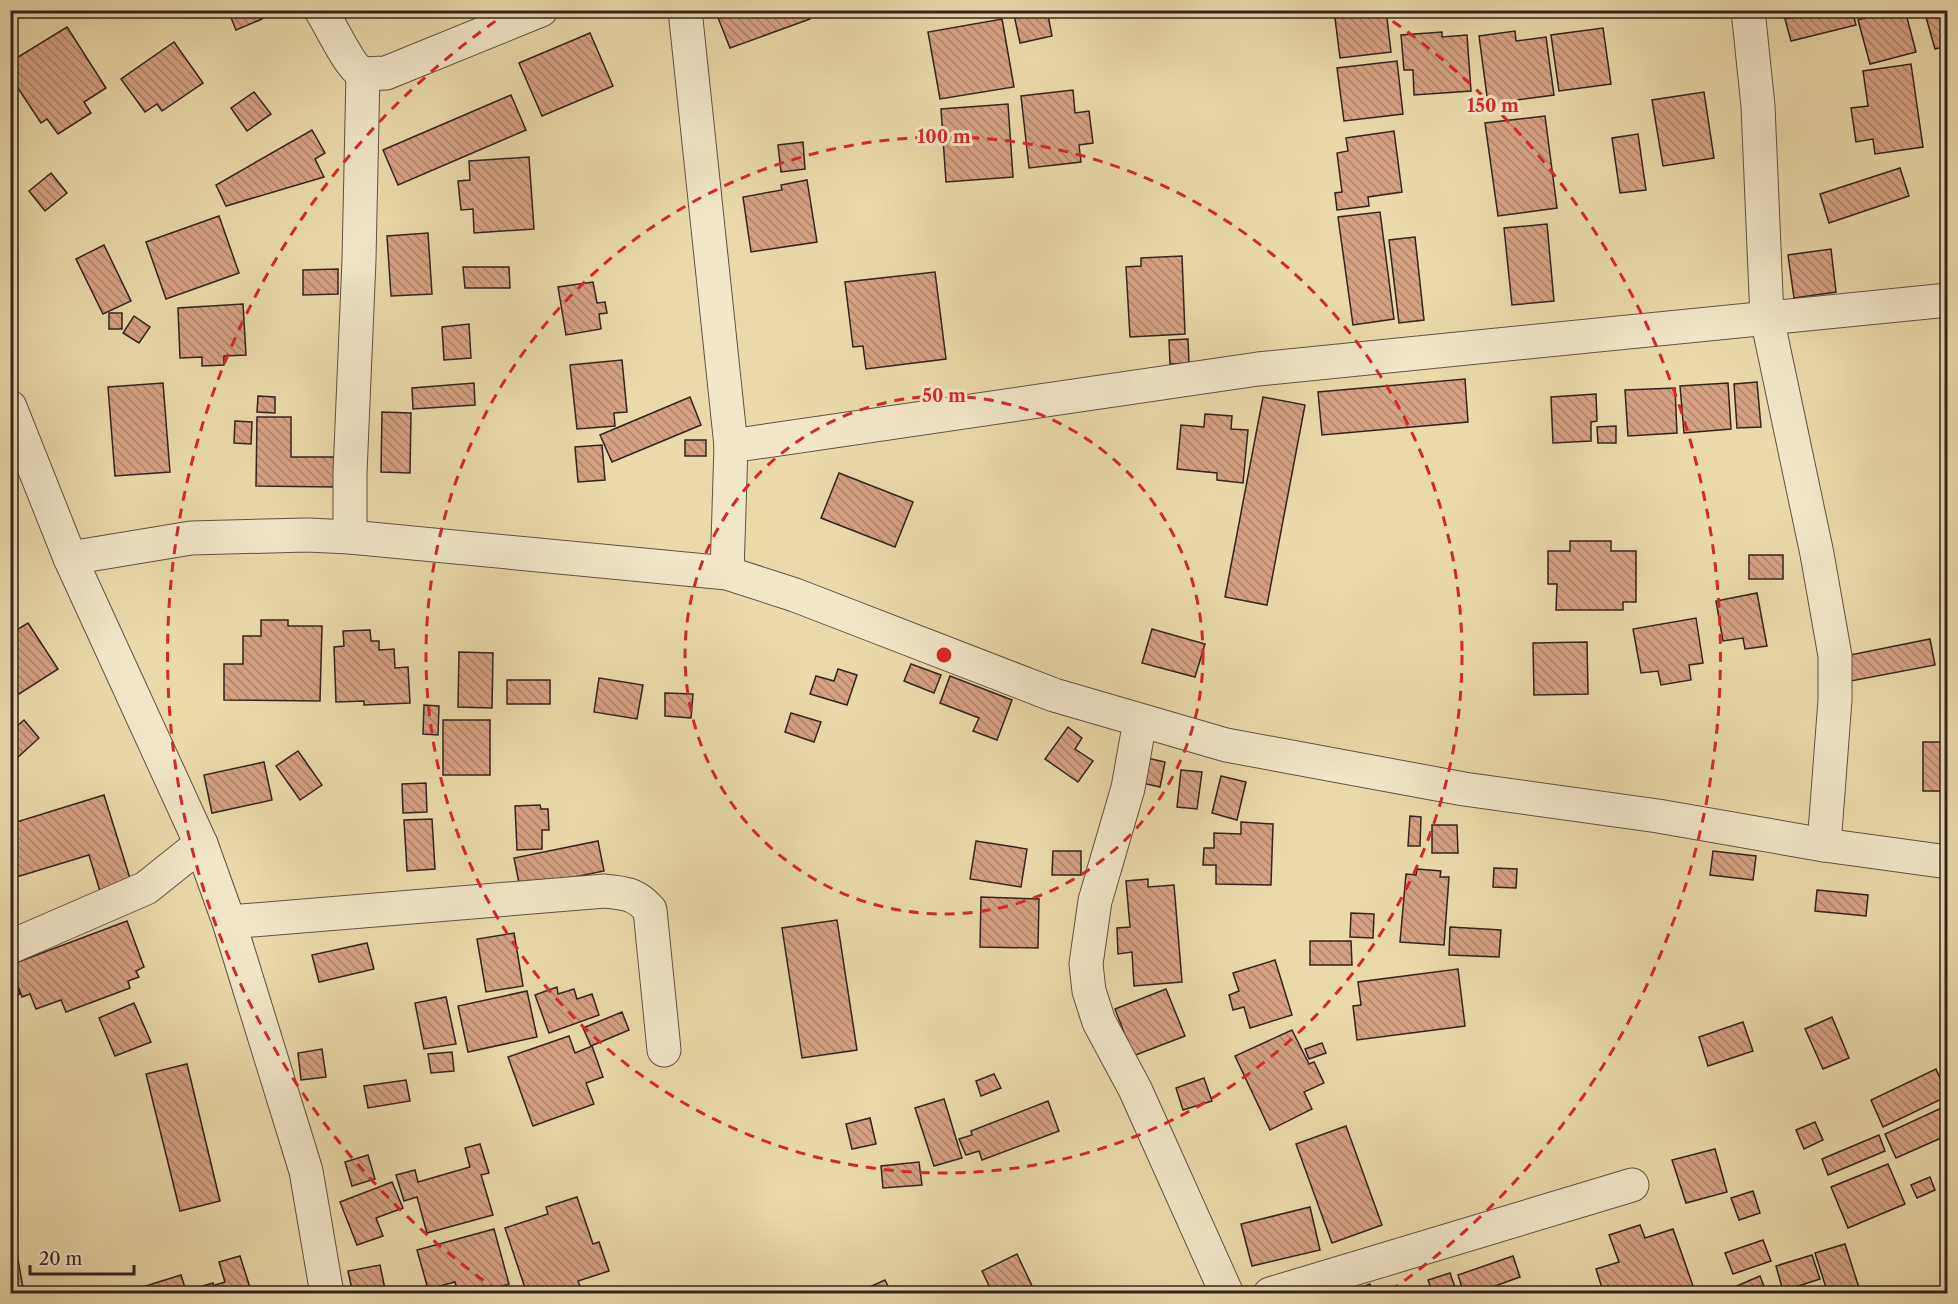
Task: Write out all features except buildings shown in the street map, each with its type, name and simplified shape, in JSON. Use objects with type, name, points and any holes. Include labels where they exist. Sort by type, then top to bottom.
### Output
[{"type":"street","points":[[321,10],[348,59],[356,69],[363,73],[386,73],[541,10]]},
{"type":"street","points":[[684,10],[731,446],[728,573]]},
{"type":"street","points":[[1748,10],[1758,106],[1767,318],[1817,554],[1835,656],[1835,700],[1824,845]]},
{"type":"street","points":[[350,537],[363,73]]},
{"type":"street","points":[[731,446],[1258,369],[1947,300]]},
{"type":"street","points":[[10,406],[70,558],[201,844],[229,922],[306,1171],[327,1293]]},
{"type":"street","points":[[70,558],[191,538],[307,535],[350,537],[728,573],[795,595],[1054,695],[1226,745],[1464,789],[1658,816],[1824,845],[1947,862]]},
{"type":"street","points":[[1140,721],[1128,788],[1095,902],[1086,964],[1089,991],[1099,1022],[1135,1089],[1227,1293]]},
{"type":"street","points":[[10,947],[146,888],[201,844]]},
{"type":"street","points":[[229,922],[604,891],[633,895],[641,899],[650,909],[664,1050]]},
{"type":"street","points":[[1270,1293],[1632,1185]]}]
